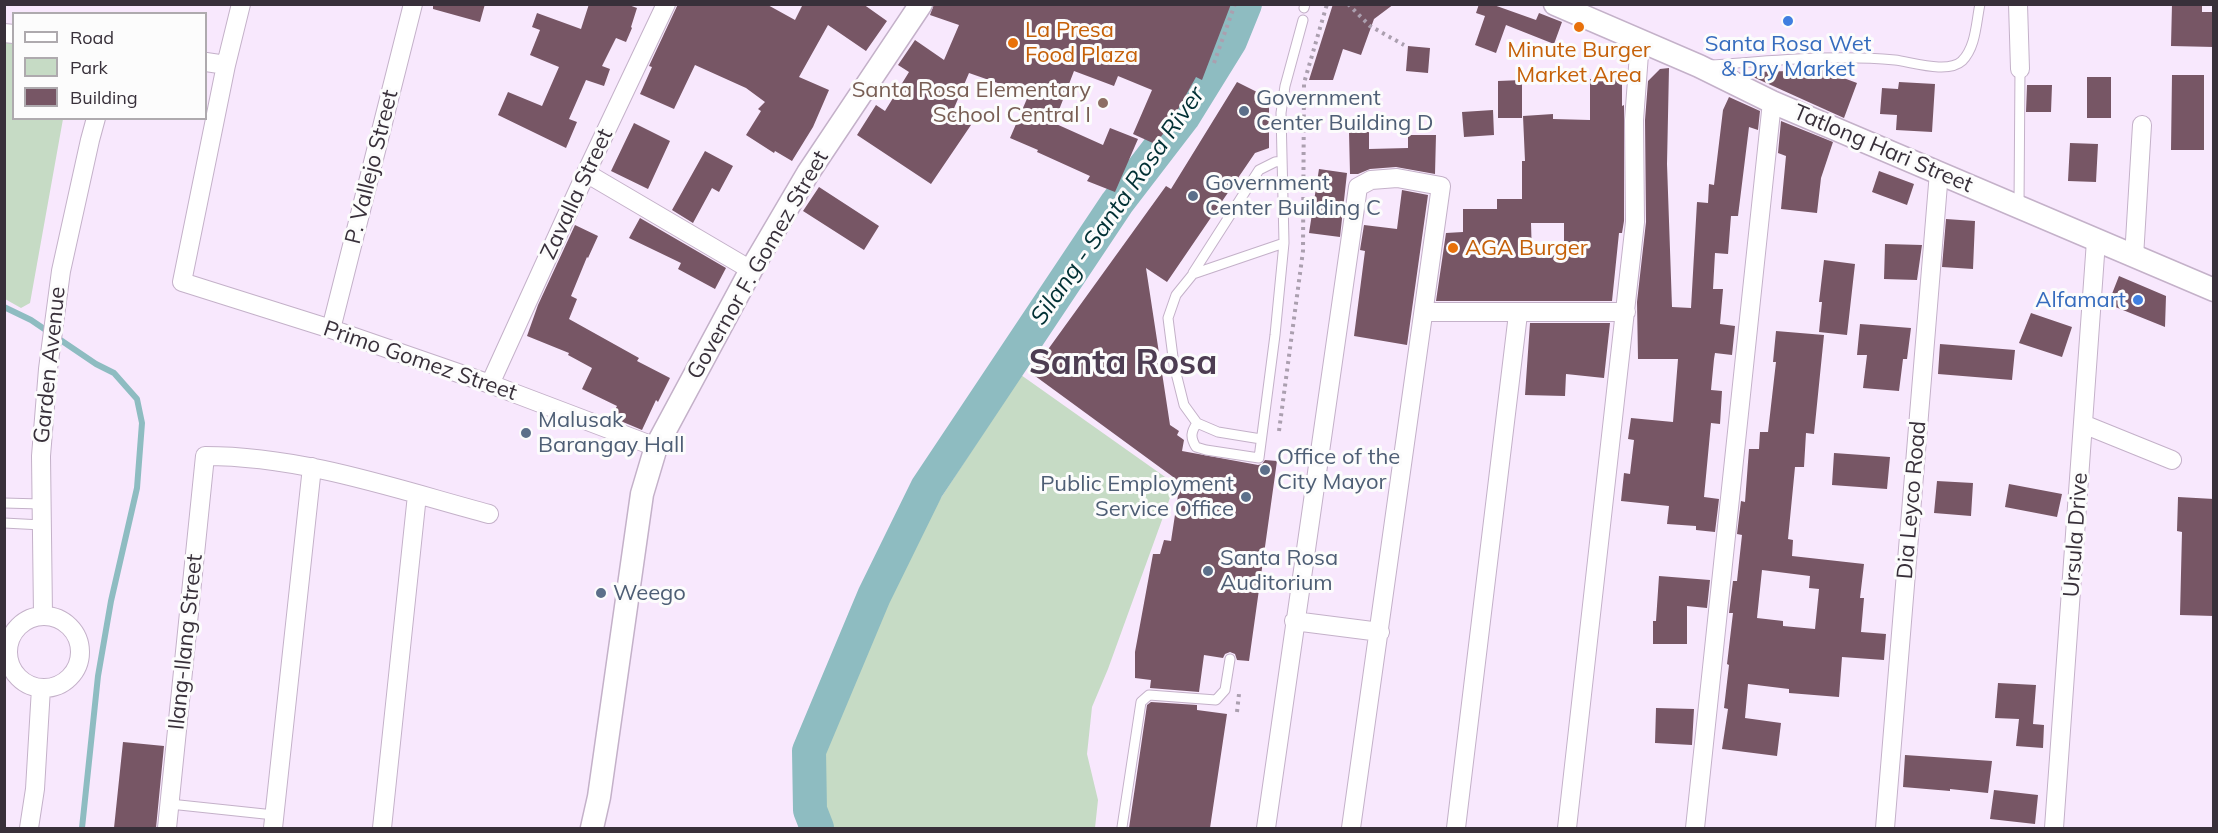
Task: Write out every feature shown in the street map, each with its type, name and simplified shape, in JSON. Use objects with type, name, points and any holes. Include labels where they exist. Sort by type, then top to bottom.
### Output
[{"type":"street","points":[[207,62],[226,65],[241,4]]},
{"type":"street","name":"P. Vallejo Street","points":[[331,328],[413,4]]},
{"type":"street","name":"Zavalla Street","points":[[490,384],[666,4]]},
{"type":"street","name":"Governor F. Gomez Street","points":[[592,828],[599,797],[642,494],[656,447],[751,270],[808,173],[921,4]]},
{"type":"street","name":"Tatlong Hari Street","points":[[1555,4],[1699,66],[1772,102],[2214,290]]},
{"type":"street","points":[[2018,4],[2020,69]]},
{"type":"street","points":[[1567,828],[1635,222],[1634,120],[1640,41]]},
{"type":"street","name":"Primo Gomez Street","points":[[226,65],[182,282],[331,328],[490,384],[656,447]]},
{"type":"street","points":[[1695,828],[1772,102]]},
{"type":"street","name":"Garden Avenue","points":[[43,615],[41,456],[48,369],[61,272],[95,120]]},
{"type":"street","points":[[2134,257],[2142,125]]},
{"type":"street","name":"Dia Leyco Road","points":[[1885,828],[1939,172]]},
{"type":"street","points":[[586,173],[751,270]]},
{"type":"street","points":[[1266,828],[1358,187],[1371,180],[1397,178],[1442,186],[1351,828]]},
{"type":"street","name":"Ursula Drive","points":[[2054,828],[2096,241]]},
{"type":"street","points":[[1425,312],[1518,314],[1626,312]]},
{"type":"street","points":[[1456,828],[1518,314]]},
{"type":"street","points":[[2084,424],[2172,460]]},
{"type":"street","name":"Ilang-Ilang Street","points":[[167,828],[205,456],[238,456],[312,467]]},
{"type":"street","points":[[273,822],[312,467],[489,514]]},
{"type":"street","points":[[382,828],[417,495]]},
{"type":"street","points":[[43,615],[57,618],[70,626],[78,638],[80,652],[77,667],[68,679],[56,686],[41,688],[26,684],[14,673],[6,644],[13,631],[21,623],[32,617],[43,615]]},
{"type":"street","points":[[1294,621],[1380,632]]},
{"type":"street","points":[[29,828],[35,789],[41,688]]},
{"type":"lane","points":[[1699,66],[1839,57],[1894,60],[1946,68],[1961,62],[1973,43],[1980,4]]},
{"type":"lane","points":[[1197,423],[1192,430],[1191,439],[1196,447],[1259,458],[1284,243],[1281,113],[1285,86],[1303,20]]},
{"type":"lane","points":[[2019,208],[2020,69]]},
{"type":"lane","points":[[1261,440],[1218,432],[1197,423],[1184,405],[1179,389],[1168,318],[1176,295],[1193,273],[1259,170],[1275,162],[1282,162]]},
{"type":"lane","points":[[1193,273],[1284,243]]},
{"type":"lane","points":[[4,503],[41,504]]},
{"type":"lane","points":[[4,523],[42,525]]},
{"type":"lane","points":[[1122,827],[1141,702],[1149,695],[1215,700],[1226,690],[1230,659]]},
{"type":"lane","points":[[170,804],[273,822]]},
{"type":"path","points":[[1214,63],[1235,4]]},
{"type":"path","points":[[1348,4],[1370,26],[1404,45]]},
{"type":"path","points":[[1281,151],[1304,150]]},
{"type":"path","points":[[1282,257],[1303,251]]},
{"type":"green space","points":[[4,39],[12,40],[12,120],[63,120],[30,303],[21,308],[5,299]]},
{"type":"green space","points":[[1021,375],[1175,484],[1092,707],[1087,754],[1098,800],[1095,828],[831,828],[825,805],[821,753],[864,651],[890,576]]},
{"type":"building","points":[[433,4],[485,4],[480,22],[433,9]]},
{"type":"building","points":[[589,4],[626,4],[637,8],[626,42],[616,38],[602,66],[610,69],[604,86],[586,80],[569,119],[577,122],[566,148],[498,115],[508,92],[542,106],[559,67],[530,55],[540,30],[532,27],[537,13],[581,29]]},
{"type":"building","points":[[678,4],[766,4],[795,20],[803,4],[863,4],[887,21],[866,51],[828,25],[799,77],[829,90],[813,127],[792,161],[775,151],[774,153],[746,135],[761,111],[758,109],[765,102],[746,88],[695,65],[674,109],[640,94],[652,67],[649,66]]},
{"type":"building","points":[[934,4],[1231,4],[1202,80],[1196,77],[1167,129],[1155,144],[1133,134],[1152,90],[1118,76],[1114,86],[1074,71],[1054,123],[1103,145],[1110,128],[1138,139],[1115,192],[1087,181],[1090,176],[1010,138],[1029,94],[969,73],[952,113],[971,125],[931,184],[857,135],[876,105],[885,111],[909,72],[898,65],[915,40],[944,60],[959,25],[930,15]]},
{"type":"building","points":[[1333,4],[1394,4],[1374,19],[1361,55],[1343,49],[1333,80],[1309,80]]},
{"type":"building","points":[[1479,4],[1491,4],[1536,20],[1539,13],[1562,22],[1554,44],[1506,25],[1496,53],[1475,45],[1485,16],[1476,13]]},
{"type":"building","points":[[2172,4],[2202,5],[2202,12],[2214,12],[2214,47],[2171,46]]},
{"type":"building","points":[[1408,46],[1430,48],[1428,73],[1406,71]]},
{"type":"building","points":[[1669,68],[1667,164],[1672,307],[1691,308],[1697,202],[1708,203],[1709,184],[1714,185],[1723,110],[1729,97],[1760,111],[1758,130],[1749,127],[1738,216],[1731,216],[1728,254],[1715,253],[1713,289],[1723,289],[1720,324],[1735,326],[1732,355],[1715,353],[1714,359],[1711,390],[1722,391],[1720,424],[1711,423],[1704,497],[1719,499],[1715,532],[1696,530],[1696,526],[1667,524],[1669,506],[1621,501],[1624,473],[1630,474],[1634,440],[1628,439],[1631,418],[1673,422],[1678,359],[1638,359],[1637,302],[1646,222],[1645,120],[1648,81],[1660,69]]},
{"type":"building","points":[[1822,70],[1857,83],[1844,118],[1753,77],[1755,72]]},
{"type":"building","points":[[2172,75],[2204,75],[2204,150],[2171,150]]},
{"type":"building","points":[[1622,77],[1624,221],[1622,233],[1619,233],[1612,301],[1436,301],[1446,233],[1463,232],[1463,209],[1497,209],[1497,199],[1522,199],[1522,161],[1525,161],[1523,116],[1553,114],[1553,119],[1590,120],[1590,79]],"holes":[[[1531,223],[1564,223],[1564,255],[1532,257]]]},
{"type":"building","points":[[2087,77],[2111,77],[2111,118],[2087,118]]},
{"type":"building","points":[[1522,80],[1522,118],[1498,118],[1498,81]]},
{"type":"building","points":[[1237,82],[1269,98],[1269,148],[1255,153],[1167,282],[1146,268],[1170,425],[1179,431],[1177,435],[1184,440],[1182,451],[1258,465],[1265,460],[1277,461],[1249,661],[1237,660],[1235,654],[1230,652],[1223,658],[1204,655],[1199,692],[1150,688],[1151,680],[1135,678],[1135,652],[1153,554],[1160,554],[1164,540],[1171,541],[1180,482],[1031,373],[1166,186],[1171,189]]},
{"type":"building","points":[[1899,82],[1935,84],[1932,132],[1896,130],[1897,115],[1880,114],[1882,88],[1898,89]]},
{"type":"building","points":[[2027,85],[2052,85],[2051,112],[2026,112]]},
{"type":"building","points":[[1493,110],[1494,135],[1464,137],[1462,112]]},
{"type":"building","points":[[1781,121],[1833,142],[1821,178],[1817,213],[1781,209],[1786,156],[1778,153]]},
{"type":"building","points":[[634,123],[670,141],[648,189],[611,171]]},
{"type":"building","points":[[1349,132],[1369,132],[1369,149],[1408,148],[1408,135],[1436,135],[1435,174],[1396,167],[1370,169],[1358,174],[1350,174]]},
{"type":"building","points":[[2070,143],[2098,144],[2096,182],[2068,181]]},
{"type":"building","points":[[705,151],[733,166],[719,192],[712,188],[693,223],[672,210]]},
{"type":"building","points":[[1319,169],[1347,173],[1340,237],[1309,233]]},
{"type":"building","points":[[1879,171],[1914,184],[1907,205],[1872,192]]},
{"type":"building","points":[[819,187],[879,226],[864,250],[803,211]]},
{"type":"building","points":[[1402,190],[1428,195],[1407,345],[1354,336],[1365,251],[1360,250],[1364,225],[1397,229]]},
{"type":"building","points":[[640,218],[726,268],[715,289],[678,269],[681,263],[629,238]]},
{"type":"building","points":[[1946,219],[1975,221],[1973,269],[1942,267]]},
{"type":"building","points":[[575,225],[598,236],[571,296],[577,299],[569,319],[639,358],[637,361],[670,378],[658,402],[656,400],[642,430],[611,417],[617,406],[582,389],[592,368],[568,355],[569,353],[527,336],[538,305]]},
{"type":"building","points":[[1885,244],[1922,245],[1917,280],[1884,279]]},
{"type":"building","points":[[1824,260],[1855,264],[1847,335],[1819,332],[1822,302],[1819,302]]},
{"type":"building","name":"Alfamart","points":[[2119,276],[2166,296],[2165,327],[2108,304]]},
{"type":"building","points":[[2031,313],[2072,327],[2062,357],[2019,343]]},
{"type":"building","points":[[1530,323],[1610,323],[1604,378],[1566,374],[1565,396],[1525,395]]},
{"type":"building","points":[[1860,324],[1911,328],[1907,359],[1903,359],[1899,391],[1863,388],[1867,355],[1857,355]]},
{"type":"building","points":[[1776,331],[1824,335],[1814,434],[1806,433],[1804,467],[1795,467],[1788,539],[1793,540],[1792,556],[1864,564],[1860,598],[1864,598],[1861,632],[1886,634],[1884,660],[1842,657],[1839,697],[1789,693],[1789,689],[1748,684],[1745,718],[1781,723],[1777,756],[1722,749],[1728,709],[1724,708],[1733,613],[1729,613],[1733,581],[1737,581],[1742,535],[1737,534],[1741,501],[1745,502],[1749,449],[1759,449],[1760,432],[1768,432],[1776,362],[1773,362]],"holes":[[[1762,570],[1810,576],[1809,588],[1819,589],[1815,629],[1783,626],[1783,621],[1757,618]]]},
{"type":"building","points":[[1940,344],[2015,350],[2012,380],[1938,374]]},
{"type":"building","points":[[1834,453],[1890,457],[1887,489],[1832,485]]},
{"type":"building","points":[[1937,481],[1973,483],[1971,516],[1934,513]]},
{"type":"building","points":[[2009,484],[2062,494],[2057,517],[2005,507]]},
{"type":"building","points":[[2178,497],[2214,499],[2214,616],[2180,615],[2182,532],[2177,531]]},
{"type":"building","points":[[1659,576],[1710,580],[1707,608],[1687,606],[1687,644],[1653,644],[1653,621],[1656,621]]},
{"type":"building","points":[[1998,683],[2036,685],[2033,724],[2044,725],[2043,748],[2016,746],[2019,719],[1995,718]]},
{"type":"building","points":[[1151,702],[1197,705],[1197,710],[1227,714],[1210,828],[1129,828],[1147,705]]},
{"type":"building","points":[[1656,708],[1694,709],[1692,745],[1655,743]]},
{"type":"building","points":[[123,742],[164,746],[156,828],[114,828]]},
{"type":"building","points":[[1905,755],[1992,761],[1988,793],[1903,787]]},
{"type":"building","points":[[1994,790],[2038,795],[2035,824],[1990,819]]},
{"type":"waterway","name":"Silang - Santa Rosa River","points":[[817,828],[810,810],[809,751],[874,596],[927,488],[1117,203],[1183,117],[1230,41],[1245,4]]},
{"type":"waterway","points":[[4,307],[31,320],[96,364],[114,373],[137,399],[142,423],[137,488],[111,601],[98,676],[82,828]]},
{"type":"place","name":"Santa Rosa Wet & Dry Market","points":[[1788,21]]},
{"type":"place","name":"Minute Burger Market Area","points":[[1579,27]]},
{"type":"place","name":"La Presa Food Plaza","points":[[1013,43]]},
{"type":"place","name":"Santa Rosa Elementary School Central I","points":[[1103,103]]},
{"type":"place","name":"Government Center Building D","points":[[1244,111]]},
{"type":"place","name":"Government Center Building C","points":[[1193,196]]},
{"type":"place","name":"AGA Burger","points":[[1453,248]]},
{"type":"place","name":"Alfamart","points":[[2138,300]]},
{"type":"place","name":"Malusak Barangay Hall","points":[[526,433]]},
{"type":"place","name":"Office of the City Mayor","points":[[1265,470]]},
{"type":"place","name":"Public Employment Service Office","points":[[1246,497]]},
{"type":"place","name":"Santa Rosa Auditorium","points":[[1208,571]]},
{"type":"place","name":"Weego","points":[[601,593]]},
{"type":"district","name":"Santa Rosa","points":[[1123,364]]}]
